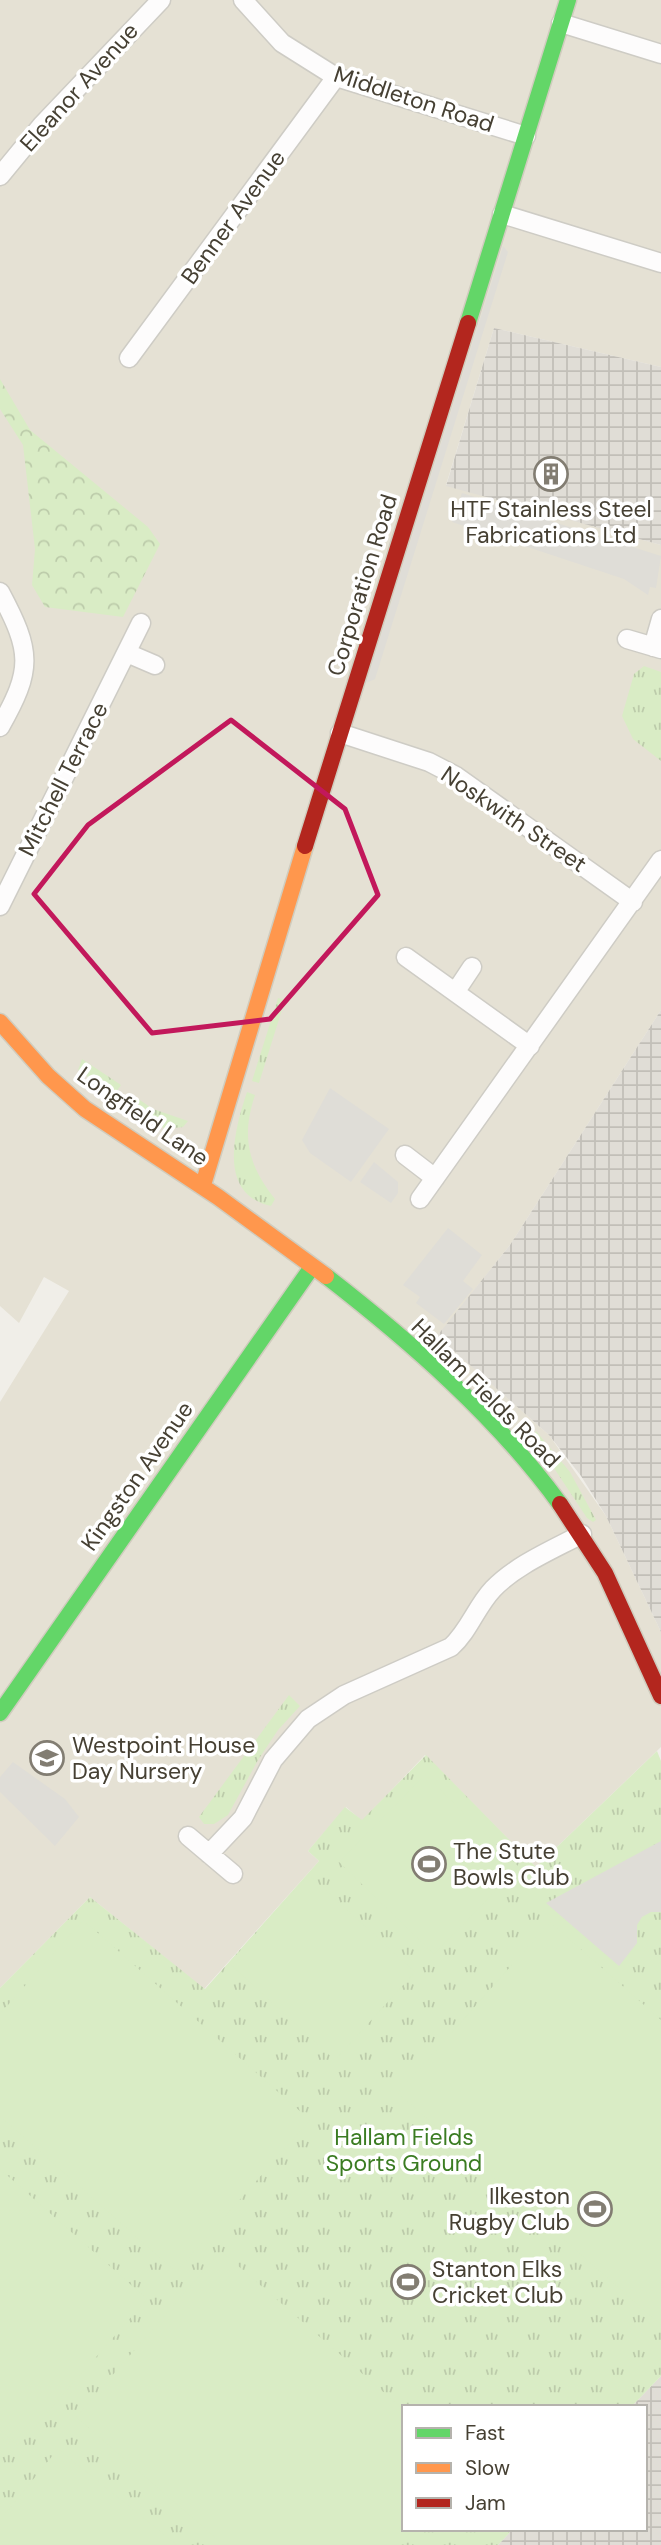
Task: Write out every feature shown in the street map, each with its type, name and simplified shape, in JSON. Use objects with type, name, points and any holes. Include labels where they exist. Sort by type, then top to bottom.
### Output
[{"type":"street","name":"Eleanor Avenue","points":[[0,176],[42,125],[161,0]]},
{"type":"street","name":"Middleton Road","points":[[243,0],[282,43],[336,77],[526,136]]},
{"type":"street","name":"Corporation Road","points":[[204,1185],[213,1144],[281,934],[284,914],[568,0]]},
{"type":"street","points":[[561,23],[661,54]]},
{"type":"street","name":"Benner Avenue","points":[[129,358],[336,77]]},
{"type":"street","points":[[502,214],[661,263]]},
{"type":"street","points":[[0,592],[18,630],[25,664],[21,690],[0,727]]},
{"type":"street","points":[[627,639],[657,648],[661,619]]},
{"type":"street","name":"Mitchell Terrace","points":[[0,906],[141,623]]},
{"type":"street","points":[[127,653],[155,665]]},
{"type":"street","name":"Noskwith Street","points":[[340,733],[429,762],[456,776],[633,902]]},
{"type":"street","points":[[420,1199],[661,860]]},
{"type":"street","points":[[406,957],[530,1046]]},
{"type":"street","points":[[456,991],[472,967]]},
{"type":"street","name":"Longfield Lane","points":[[0,1022],[65,1092],[109,1125],[204,1185]]},
{"type":"street","points":[[405,1155],[435,1178]]},
{"type":"street","name":"Hallam Fields Road","points":[[204,1185],[312,1266],[400,1338],[545,1482],[582,1534],[615,1591],[661,1696]]},
{"type":"street","name":"Kingston Avenue","points":[[0,1713],[312,1266]]},
{"type":"street","points":[[209,1854],[243,1818],[273,1759],[308,1719],[344,1695],[451,1647],[461,1639],[482,1603],[503,1580],[582,1534]]},
{"type":"street","points":[[188,1836],[233,1874]]},
{"type":"highlighted area","points":[[231,720],[345,809],[378,895],[270,1019],[152,1033],[34,894],[88,825]]},
{"type":"shaded area","points":[[0,0],[661,0],[661,367],[494,328],[446,485],[661,545],[661,1010],[510,1245],[438,1336],[549,1435],[606,1516],[661,1632],[661,1747],[536,1867],[425,1755],[362,1821],[346,1807],[308,1851],[319,1861],[204,1989],[90,1897],[0,1988],[0,1402],[69,1291],[44,1277],[19,1323],[0,1306]]},
{"type":"shaded area","points":[[503,246],[508,252],[375,679],[366,683]]},
{"type":"shaded area","points":[[494,328],[661,367],[661,545],[446,486]]},
{"type":"shaded area","points":[[462,493],[661,556],[656,588],[650,587],[648,595],[624,579],[452,522]]},
{"type":"shaded area","points":[[661,1010],[661,1632],[606,1516],[581,1476],[549,1435],[437,1336],[510,1245]]},
{"type":"shaded area","points":[[330,1088],[389,1129],[351,1182],[310,1153],[302,1140]]},
{"type":"shaded area","points":[[374,1162],[398,1182],[398,1193],[391,1203],[360,1182]]},
{"type":"shaded area","points":[[448,1228],[482,1255],[463,1281],[473,1289],[444,1324],[416,1303],[420,1297],[403,1285]]},
{"type":"shaded area","points":[[13,1762],[65,1799],[79,1817],[55,1846],[0,1792],[0,1777]]},
{"type":"shaded area","points":[[661,1841],[661,1912],[651,1912],[642,1917],[637,1925],[637,1943],[619,1966],[546,1903]]},
{"type":"shaded area","points":[[661,2376],[661,2545],[498,2545],[511,2531],[647,2531],[647,2405],[633,2405]]},
{"type":"green space","points":[[0,379],[30,430],[148,527],[160,544],[123,617],[45,607],[32,585],[35,549],[23,445],[0,409]]},
{"type":"green space","points":[[644,666],[661,672],[661,761],[633,739],[622,716],[634,674]]},
{"type":"green space","points":[[278,998],[285,1000],[259,1083],[252,1081]]},
{"type":"green space","points":[[82,1059],[121,1085],[114,1095],[78,1070]]},
{"type":"green space","points":[[247,1092],[255,1095],[248,1124],[250,1150],[259,1174],[275,1199],[271,1206],[254,1199],[242,1188],[236,1174],[235,1141]]},
{"type":"green space","points":[[134,1096],[153,1109],[188,1121],[183,1127],[165,1129],[131,1106]]},
{"type":"green space","points":[[536,1431],[570,1472],[596,1520],[593,1522],[587,1518],[540,1447],[534,1436]]},
{"type":"green space","points":[[289,1695],[300,1706],[278,1730],[258,1760],[228,1815],[214,1824],[204,1824],[199,1817]]},
{"type":"green space","name":"Hallam Fields Sports Ground","points":[[657,1751],[661,1761],[661,2376],[633,2405],[402,2405],[402,2531],[511,2531],[498,2545],[0,2545],[0,1988],[90,1897],[205,1989],[319,1861],[308,1851],[345,1807],[362,1820],[426,1755],[536,1867]]},
{"type":"green space","name":"The Stute Bowls Club","points":[[425,1775],[519,1867],[434,1954],[339,1862]]},
{"type":"green space","points":[[309,1875],[415,1972],[335,2060],[229,1963]]},
{"type":"green space","points":[[83,1920],[310,2120],[176,2272],[0,2116],[0,2014]]},
{"type":"green space","name":"Ilkeston Rugby Club","points":[[550,1922],[661,2020],[661,2325],[398,2093]]},
{"type":"green space","points":[[0,2169],[147,2299],[18,2446],[0,2430]]},
{"type":"green space","points":[[221,2251],[402,2408],[402,2531],[412,2531],[400,2545],[224,2545],[76,2417]]},
{"type":"green space","points":[[58,2449],[177,2545],[0,2545],[0,2520]]},
{"type":"traffic: fast","points":[[468,323],[568,0]]},
{"type":"traffic: fast","points":[[0,1713],[312,1267]]},
{"type":"traffic: fast","points":[[326,1276],[390,1327],[481,1411],[560,1504]]},
{"type":"traffic: slow","points":[[203,1185],[305,846]]},
{"type":"traffic: slow","points":[[0,1022],[48,1076],[85,1109],[218,1197],[326,1276]]},
{"type":"traffic: jam","points":[[305,846],[468,323]]},
{"type":"traffic: jam","points":[[560,1504],[605,1573],[661,1696]]},
{"type":"place","name":"HTF Stainless Steel Fabrications Ltd","points":[[551,474]]},
{"type":"place","name":"Westpoint House Day Nursery","points":[[47,1758]]},
{"type":"place","name":"The Stute Bowls Club","points":[[429,1864]]},
{"type":"place","name":"Ilkeston Rugby Club","points":[[595,2209]]},
{"type":"place","name":"Stanton Elks Cricket Club","points":[[408,2282]]}]
